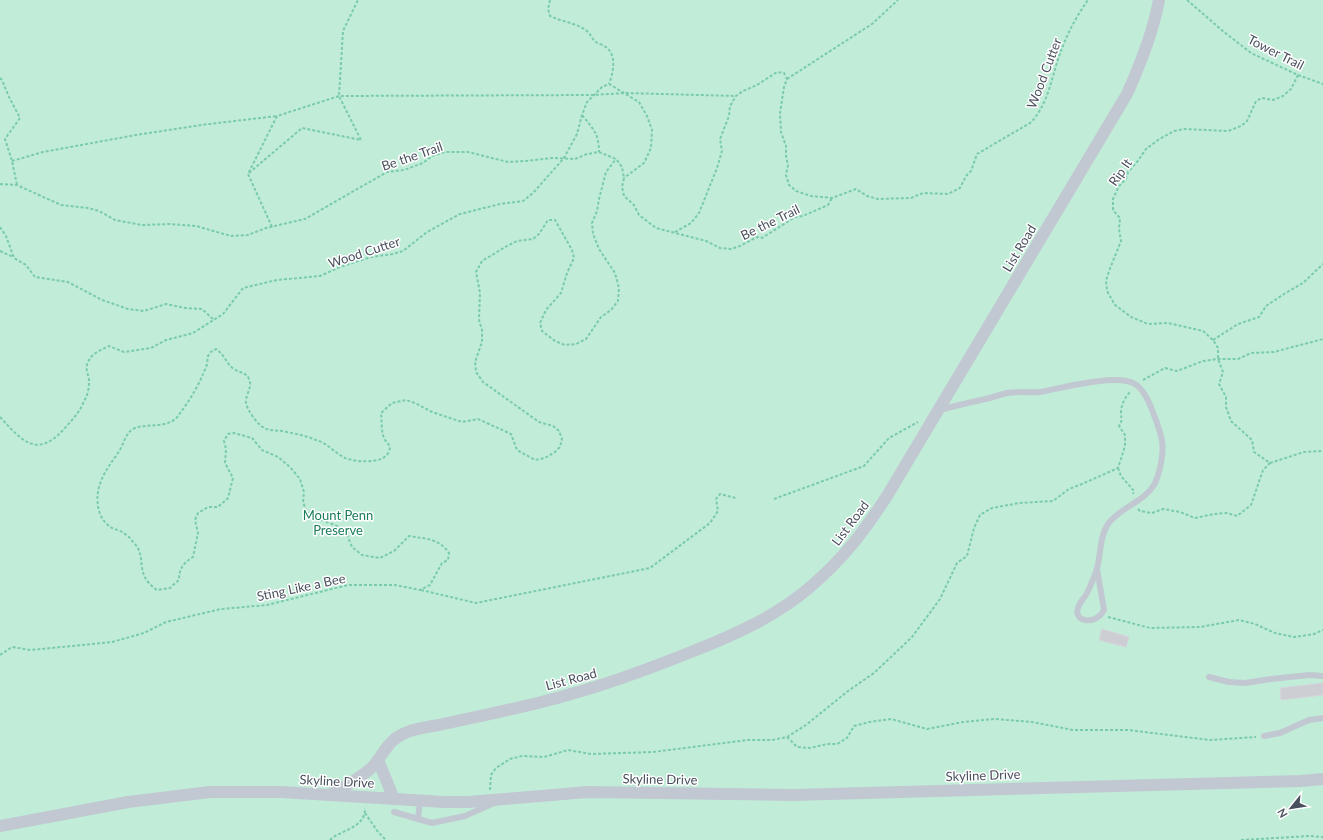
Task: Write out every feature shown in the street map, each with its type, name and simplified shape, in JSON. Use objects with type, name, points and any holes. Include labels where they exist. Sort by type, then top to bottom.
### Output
[{"type":"street","name":"List Road","points":[[328,795],[371,769],[389,744],[397,736],[421,728],[569,695],[600,686],[709,645],[746,629],[768,617],[808,589],[836,564],[870,523],[1127,94],[1143,58],[1155,22],[1159,0]]},
{"type":"street","points":[[378,760],[394,799]]},
{"type":"street","name":"Skyline Drive","points":[[0,826],[128,802],[210,792],[273,792],[450,802],[587,792],[793,795],[1301,781],[1323,779]]},
{"type":"lane","points":[[938,411],[960,404],[1007,393],[1039,392],[1072,385],[1113,380],[1129,382],[1136,385],[1148,400],[1162,439],[1163,449],[1154,484],[1144,496],[1118,513],[1108,524],[1101,541],[1097,569],[1092,584],[1078,608],[1080,617],[1091,621],[1101,615],[1104,610],[1097,569]]},
{"type":"lane","points":[[1209,677],[1245,684],[1279,678],[1310,675],[1323,676]]},
{"type":"lane","points":[[1264,736],[1280,733],[1309,720],[1323,718]]},
{"type":"lane","points":[[394,812],[432,823],[465,816],[505,799]]},
{"type":"lane","points":[[418,819],[420,800]]},
{"type":"path","points":[[248,174],[302,128],[361,140],[339,96],[343,31],[358,0]]},
{"type":"path","points":[[550,0],[548,9],[550,16],[560,21],[576,24],[588,32],[595,42],[608,49],[612,57],[613,72],[609,84],[639,102],[647,116],[652,130],[651,148],[644,163],[624,178]]},
{"type":"path","points":[[675,232],[691,223],[699,213],[717,168],[722,151],[720,139],[729,116],[730,106],[736,96],[777,72],[784,74],[787,79],[872,24],[898,0]]},
{"type":"path","name":"Wood Cutter","points":[[787,79],[784,87],[780,113],[781,132],[786,146],[788,165],[786,175],[789,185],[796,191],[811,196],[832,198],[856,189],[867,196],[878,199],[911,198],[922,193],[948,194],[960,188],[966,176],[971,172],[977,154],[1030,124],[1037,116],[1049,88],[1062,47],[1088,0]]},
{"type":"path","name":"Tower Trail","points":[[1187,0],[1251,53],[1298,75],[1323,84]]},
{"type":"path","name":"Rip It","points":[[1213,340],[1203,332],[1168,323],[1148,324],[1131,318],[1115,305],[1107,291],[1106,281],[1121,241],[1119,230],[1120,218],[1113,210],[1113,199],[1119,186],[1126,179],[1128,172],[1146,148],[1174,132],[1185,129],[1228,131],[1241,126],[1247,121],[1256,102],[1262,98],[1272,100],[1283,96],[1290,90],[1298,75]]},
{"type":"path","points":[[0,78],[20,118],[5,139],[12,161],[17,185]]},
{"type":"path","name":"Wood Cutter","points":[[0,417],[14,433],[27,442],[38,446],[47,443],[59,434],[75,417],[84,402],[89,382],[87,363],[95,353],[109,346],[124,352],[151,348],[166,340],[194,333],[223,314],[243,288],[277,280],[320,276],[340,266],[371,256],[398,253],[427,232],[460,214],[500,204],[523,201],[533,193],[564,158],[577,134],[587,102],[602,87],[609,84]]},
{"type":"path","points":[[12,161],[44,152],[136,135],[201,125],[277,116],[339,96],[593,95],[626,93],[736,96]]},
{"type":"path","points":[[248,174],[277,116]]},
{"type":"path","points":[[420,590],[430,585],[442,563],[448,560],[449,553],[444,546],[435,540],[409,536],[394,551],[380,558],[362,555],[352,547],[347,535],[337,526],[314,517],[306,510],[303,502],[304,492],[300,480],[290,467],[278,457],[262,450],[252,438],[234,433],[228,434],[224,441],[226,449],[225,463],[233,478],[228,498],[218,507],[208,507],[198,513],[195,520],[198,533],[193,557],[185,562],[179,571],[179,580],[170,588],[157,590],[150,585],[143,576],[137,546],[125,534],[109,526],[101,516],[98,505],[98,488],[103,475],[120,450],[125,439],[133,429],[146,425],[170,423],[177,418],[200,382],[207,364],[208,356],[216,349],[223,353],[228,364],[234,369],[244,373],[249,379],[250,387],[246,402],[259,425],[271,431],[285,431],[318,440],[344,458],[364,462],[385,457],[390,451],[389,445],[384,438],[381,413],[392,403],[406,400],[415,402],[432,412],[462,422],[478,418],[500,428],[511,434],[517,450],[535,460],[545,458],[555,452],[560,446],[562,439],[559,431],[553,426],[539,422],[483,382],[476,372],[475,362],[482,342],[482,330],[479,320],[480,293],[476,272],[482,261],[517,241],[533,239],[539,234],[548,220],[555,220],[572,250],[574,258],[567,273],[561,293],[546,310],[540,323],[542,331],[555,341],[565,345],[576,344],[586,339],[601,317],[611,310],[618,301],[619,288],[615,273],[599,249],[593,234],[592,224],[597,212],[598,198],[606,172],[616,158],[599,152],[599,141],[596,132],[582,116]]},
{"type":"path","name":"Be the Trail","points":[[0,184],[17,185],[61,205],[88,208],[99,211],[115,220],[142,225],[169,224],[196,226],[231,236],[248,235],[272,227],[305,219],[387,172],[404,170],[423,163],[432,156],[445,152],[468,152],[508,162],[564,158],[574,159],[587,154],[599,152]]},
{"type":"path","name":"Be the Trail","points":[[616,158],[622,167],[624,178],[622,187],[624,196],[634,205],[639,215],[656,228],[706,241],[720,248],[731,249],[757,237],[762,238],[795,217],[803,216],[828,205],[832,198]]},
{"type":"path","points":[[248,174],[272,227]]},
{"type":"path","points":[[0,228],[6,236],[14,258]]},
{"type":"path","points":[[0,250],[26,265],[35,277],[68,282],[102,300],[128,309],[144,311],[166,304],[185,308],[202,309],[214,320]]},
{"type":"path","points":[[1270,463],[1254,452],[1252,440],[1231,421],[1226,407],[1226,397],[1219,384],[1223,372],[1218,359],[1218,348],[1213,340],[1238,324],[1259,317],[1266,306],[1302,283],[1323,264]]},
{"type":"path","points":[[1323,339],[1274,352],[1251,353],[1238,359],[1203,361],[1177,371],[1165,368],[1147,376],[1125,397],[1121,412],[1122,420],[1119,426],[1125,435],[1125,446],[1118,468],[1121,476],[1134,491],[1131,499],[1133,504],[1140,511],[1152,512],[1163,509],[1180,512],[1195,518],[1227,513],[1237,516],[1251,505],[1263,470],[1270,463],[1304,452],[1323,451]]},
{"type":"path","points":[[774,499],[864,466],[889,438],[920,421]]},
{"type":"path","points":[[489,800],[491,774],[496,768],[510,759],[522,756],[544,757],[568,750],[591,754],[653,752],[748,740],[772,740],[787,737],[806,725],[848,691],[874,673],[912,637],[940,599],[957,563],[967,556],[974,528],[980,515],[992,508],[1019,503],[1053,501],[1069,489],[1118,468]]},
{"type":"path","name":"Sting Like a Bee","points":[[0,654],[12,647],[31,650],[112,642],[144,633],[166,622],[221,609],[267,605],[348,585],[395,585],[476,602],[650,568],[710,523],[718,511],[716,499],[720,494],[736,498]]},
{"type":"path","points":[[1101,615],[1150,628],[1200,627],[1239,620],[1255,624],[1275,633],[1294,637],[1314,634],[1323,630]]},
{"type":"path","points":[[787,737],[797,747],[810,748],[827,744],[838,744],[847,738],[854,726],[869,722],[891,719],[927,729],[995,718],[1032,722],[1073,730],[1128,730],[1210,740],[1240,739],[1264,736]]},
{"type":"path","points":[[330,840],[333,837],[352,829],[359,822],[365,812],[366,797]]},
{"type":"path","points":[[365,812],[378,832],[386,840]]},
{"type":"path","points":[[1240,840],[1310,836],[1323,837]]},
{"type":"green space","name":"Mount Penn Preserve","points":[[0,0],[1323,0],[1323,840],[0,840]]},
{"type":"building","points":[[1102,629],[1129,637],[1126,647],[1099,640]]},
{"type":"building","points":[[1323,683],[1323,695],[1281,700],[1280,688]]}]
